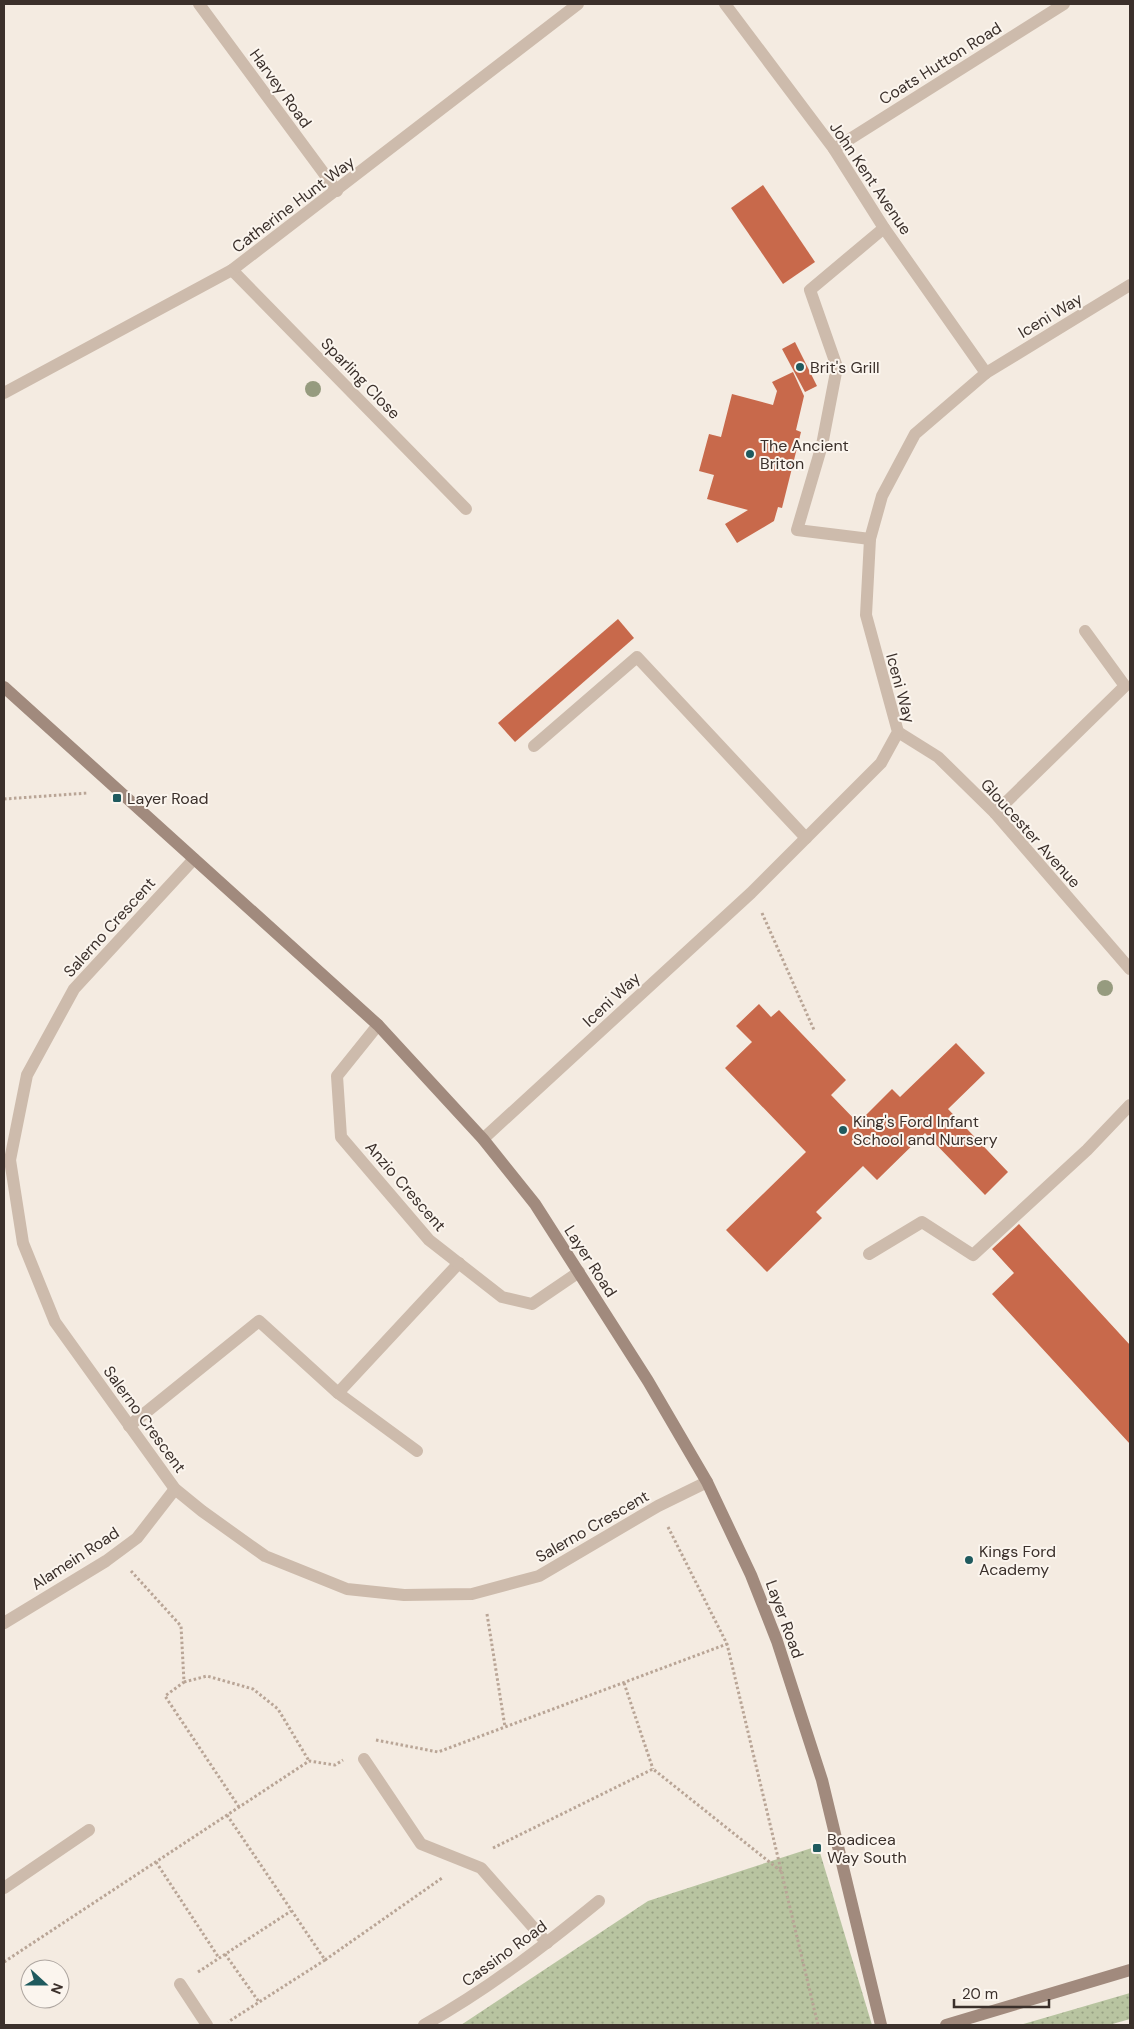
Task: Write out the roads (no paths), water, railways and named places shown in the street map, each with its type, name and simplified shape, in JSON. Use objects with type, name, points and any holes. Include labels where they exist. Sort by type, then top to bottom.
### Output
[{"type":"main road","name":"Layer Road","points":[[4,687],[378,1025],[483,1139],[535,1204],[648,1380],[706,1482],[750,1575],[777,1641],[822,1780],[881,2025]]},
{"type":"main road","points":[[946,2025],[1130,1970]]},
{"type":"street","name":"Harvey Road","points":[[200,4],[337,191]]},
{"type":"street","name":"Catherine Hunt Way","points":[[4,393],[232,270],[578,4]]},
{"type":"street","name":"John Kent Avenue","points":[[725,4],[834,149],[884,228],[986,373]]},
{"type":"street","name":"Coats Hutton Road","points":[[834,149],[1064,4]]},
{"type":"street","points":[[870,538],[797,530],[822,445],[837,367],[810,290],[884,228]]},
{"type":"street","name":"Sparling Close","points":[[232,270],[466,509]]},
{"type":"street","name":"Iceni Way","points":[[483,1139],[751,893],[881,763],[898,732],[880,675],[866,615],[870,538],[882,496],[915,434],[986,373],[1130,285]]},
{"type":"street","points":[[995,814],[1125,686],[1086,631]]},
{"type":"street","points":[[534,746],[637,657],[806,838]]},
{"type":"street","name":"Gloucester Avenue","points":[[898,732],[938,757],[995,814],[1130,969]]},
{"type":"street","name":"Salerno Crescent","points":[[194,859],[74,989],[27,1075],[7,1160],[23,1244],[55,1322],[175,1489],[202,1511],[265,1556],[347,1589],[404,1595],[472,1594],[539,1576],[658,1506],[706,1482]]},
{"type":"street","name":"Anzio Crescent","points":[[378,1025],[337,1076],[341,1137],[429,1240],[502,1297],[532,1304],[579,1272]]},
{"type":"street","points":[[869,1254],[922,1222],[973,1255],[1087,1150],[1130,1105]]},
{"type":"street","points":[[338,1393],[458,1263]]},
{"type":"street","points":[[129,1426],[259,1321],[338,1393],[417,1451]]},
{"type":"street","name":"Alamein Road","points":[[4,1623],[115,1554],[137,1538],[175,1489]]},
{"type":"street","points":[[364,1759],[421,1844],[481,1868],[547,1943]]},
{"type":"street","points":[[4,1888],[89,1830]]},
{"type":"street","name":"Cassino Road","points":[[424,2025],[458,2006],[547,1943],[599,1901]]},
{"type":"street","points":[[180,1984],[207,2025]]},
{"type":"place","name":"Brit's Grill","points":[[800,367]]},
{"type":"place","name":"The Ancient Briton","points":[[750,454]]},
{"type":"place","name":"Layer Road","points":[[117,798]]},
{"type":"place","name":"King's Ford Infant School and Nursery","points":[[843,1130]]},
{"type":"place","name":"Kings Ford Academy","points":[[969,1560]]},
{"type":"place","name":"Boadicea Way South","points":[[817,1848]]}]
